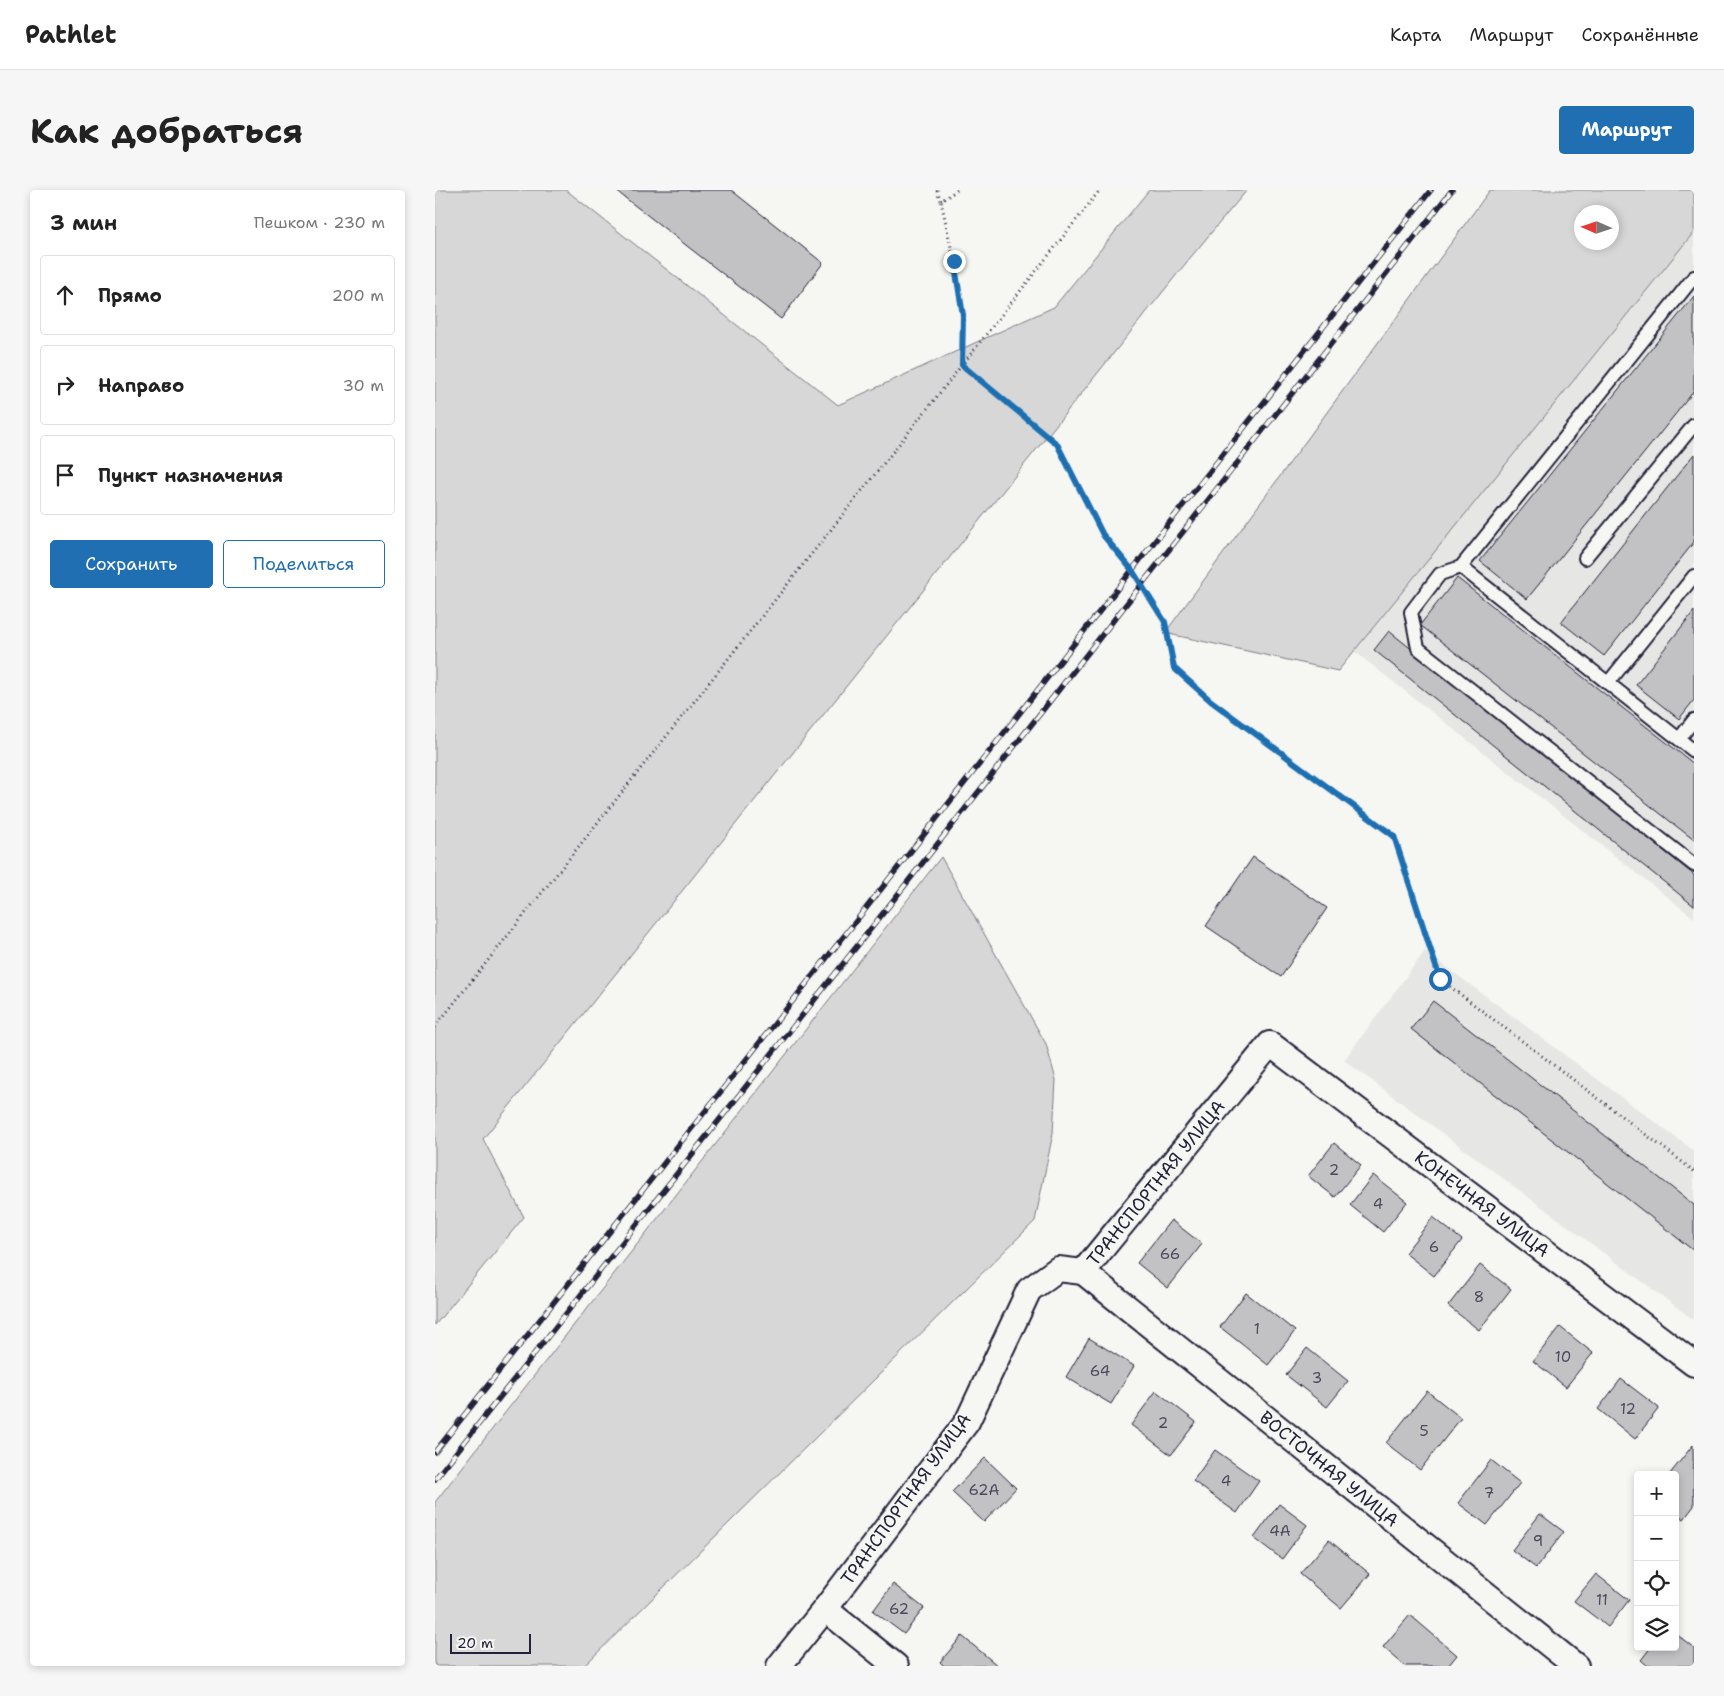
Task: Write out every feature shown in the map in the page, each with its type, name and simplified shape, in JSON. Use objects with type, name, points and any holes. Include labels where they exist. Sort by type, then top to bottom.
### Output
[{"type":"street","name":"ТРАНСПОРТНАЯ УЛИЦА","points":[[779,1666],[825,1609],[967,1422],[1029,1290],[1057,1269],[1083,1272],[1270,1044]]},
{"type":"street","name":"КОНЕЧНАЯ УЛИЦА","points":[[1270,1044],[1694,1364]]},
{"type":"street","name":"ВОСТОЧНАЯ УЛИЦА","points":[[1083,1272],[1576,1666]]},
{"type":"street","points":[[825,1609],[896,1666]]},
{"type":"lane","points":[[1694,278],[1461,567],[1440,574],[1411,612],[1418,648],[1694,865]]},
{"type":"lane","points":[[1585,558],[1694,425]]},
{"type":"lane","points":[[1461,567],[1694,750]]},
{"type":"lane","points":[[1609,683],[1694,576]]},
{"type":"lane","points":[[1679,738],[1694,720]]},
{"type":"path","points":[[937,190],[954,261],[963,315],[962,365]]},
{"type":"path","points":[[941,201],[957,190]]},
{"type":"path","points":[[435,1027],[1100,190]]},
{"type":"path","points":[[962,365],[1057,444],[1103,535],[1132,570],[1165,622],[1174,668],[1211,701],[1394,836],[1440,979],[1694,1171]]},
{"type":"shaded area","points":[[435,190],[566,190],[838,405],[1054,307],[1149,190],[1247,190],[1190,258],[483,1139],[524,1217],[435,1325]]},
{"type":"shaded area","points":[[1490,190],[1694,190],[1694,232],[1338,671],[1165,633]]},
{"type":"shaded area","points":[[1694,232],[1694,918],[1354,651]]},
{"type":"shaded area","points":[[941,857],[1046,1044],[1056,1080],[1053,1133],[1035,1221],[584,1666],[435,1666],[435,1502]]},
{"type":"shaded area","points":[[1425,951],[1694,1151],[1694,1320],[1344,1060]]},
{"type":"building","points":[[615,190],[731,190],[823,263],[781,319]]},
{"type":"building","points":[[1694,296],[1694,391],[1527,599],[1480,561]]},
{"type":"building","points":[[1694,454],[1694,542],[1604,656],[1561,622]]},
{"type":"building","points":[[1457,578],[1694,764],[1694,840],[1420,625]]},
{"type":"building","points":[[1694,611],[1694,700],[1679,719],[1636,685]]},
{"type":"building","points":[[1389,631],[1694,875],[1694,906],[1374,650]]},
{"type":"building","points":[[1253,857],[1327,908],[1281,977],[1206,926]]},
{"type":"building","points":[[1433,1001],[1694,1205],[1694,1251],[1411,1029]]},
{"type":"building","points":[[1334,1143],[1361,1165],[1335,1197],[1308,1176]]},
{"type":"building","points":[[1373,1175],[1407,1202],[1383,1232],[1350,1205]]},
{"type":"building","points":[[1433,1217],[1462,1240],[1434,1276],[1405,1253]]},
{"type":"building","points":[[1171,1220],[1202,1244],[1168,1288],[1137,1263]]},
{"type":"building","points":[[1480,1265],[1511,1289],[1479,1330],[1448,1306]]},
{"type":"building","points":[[1246,1293],[1295,1331],[1268,1365],[1220,1327]]},
{"type":"building","points":[[1560,1327],[1593,1353],[1566,1387],[1533,1361]]},
{"type":"building","points":[[1089,1338],[1134,1366],[1111,1404],[1066,1377]]},
{"type":"building","points":[[1307,1348],[1348,1381],[1327,1407],[1286,1375]]},
{"type":"building","points":[[1621,1379],[1659,1408],[1635,1439],[1598,1409]]},
{"type":"building","points":[[1156,1391],[1196,1422],[1171,1455],[1131,1425]]},
{"type":"building","points":[[1427,1391],[1461,1418],[1420,1470],[1386,1443]]},
{"type":"building","points":[[1693,1445],[1694,1506],[1684,1519],[1679,1515],[1679,1471],[1672,1471]]},
{"type":"building","points":[[1215,1450],[1259,1481],[1237,1513],[1193,1481]]},
{"type":"building","points":[[985,1458],[1016,1488],[984,1522],[952,1492]]},
{"type":"building","points":[[1491,1460],[1520,1483],[1487,1525],[1458,1503]]},
{"type":"building","points":[[1279,1504],[1307,1525],[1282,1559],[1254,1538]]},
{"type":"building","points":[[1540,1514],[1564,1532],[1536,1568],[1512,1550]]},
{"type":"building","points":[[1329,1540],[1370,1574],[1341,1608],[1300,1574]]},
{"type":"building","points":[[1596,1574],[1629,1600],[1608,1627],[1574,1601]]},
{"type":"building","points":[[893,1584],[924,1608],[904,1634],[873,1611]]},
{"type":"building","points":[[1410,1615],[1457,1655],[1448,1666],[1405,1666],[1383,1647]]},
{"type":"building","points":[[962,1636],[998,1666],[944,1666],[940,1662]]},
{"type":"building","points":[[1679,1636],[1694,1648],[1694,1663],[1692,1666],[1648,1666],[1641,1660],[1648,1651],[1679,1651]]},
{"type":"railway","points":[[435,1452],[856,921],[1431,190]]},
{"type":"railway","points":[[435,1479],[1452,190]]},
{"type":"route","points":[[954,261],[963,315],[962,365],[1057,444],[1103,535],[1132,570],[1165,622],[1174,668],[1211,701],[1394,836],[1440,979]]}]
